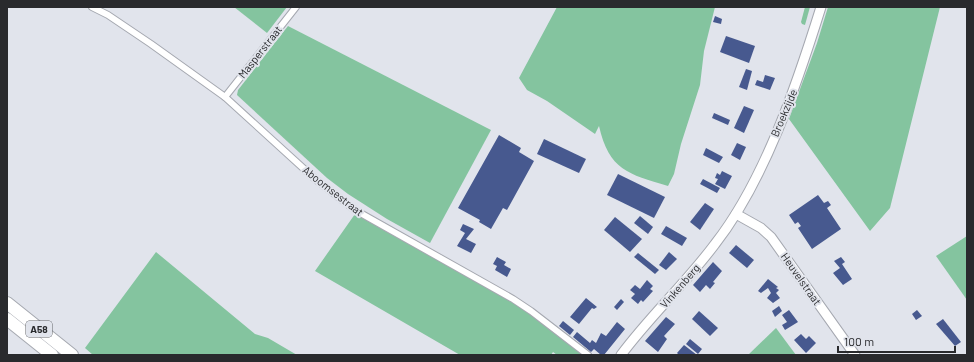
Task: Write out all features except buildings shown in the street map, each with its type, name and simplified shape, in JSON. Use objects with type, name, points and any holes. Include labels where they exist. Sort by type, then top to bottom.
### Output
[{"type":"highway","name":"A58","points":[[7,303],[72,355]]},
{"type":"highway","name":"A58","points":[[7,319],[52,355]]},
{"type":"street","name":"Aboomsestraat","points":[[92,7],[108,15],[151,44],[225,97],[314,178],[355,210],[513,299],[588,355]]},
{"type":"street","name":"Masperstraat","points":[[225,97],[296,7]]},
{"type":"street","name":"Broekzijde","points":[[736,214],[763,162],[792,93],[821,7]]},
{"type":"street","name":"Vinkenberg","points":[[621,355],[715,244],[736,214]]},
{"type":"street","name":"Heuvelstraat","points":[[736,214],[761,228],[771,237],[855,355]]},
{"type":"green space","points":[[234,7],[287,7],[267,33]]},
{"type":"green space","points":[[557,7],[715,7],[704,51],[700,85],[681,144],[674,174],[668,186],[642,178],[622,168],[608,152],[599,126],[595,134],[547,101],[527,90],[519,78]]},
{"type":"green space","points":[[805,7],[810,7],[805,25],[801,22]]},
{"type":"green space","points":[[828,7],[940,7],[890,208],[870,231],[789,119],[817,43]]},
{"type":"green space","points":[[288,26],[491,130],[430,243],[387,219],[348,194],[327,178],[237,95],[238,90]]},
{"type":"green space","points":[[355,214],[502,296],[537,318],[583,355],[557,355],[553,352],[551,355],[460,355],[315,271]]},
{"type":"green space","points":[[967,236],[967,300],[936,256]]},
{"type":"green space","points":[[156,252],[255,334],[268,338],[297,355],[93,355],[85,348]]},
{"type":"green space","points":[[776,328],[796,355],[748,355]]}]
